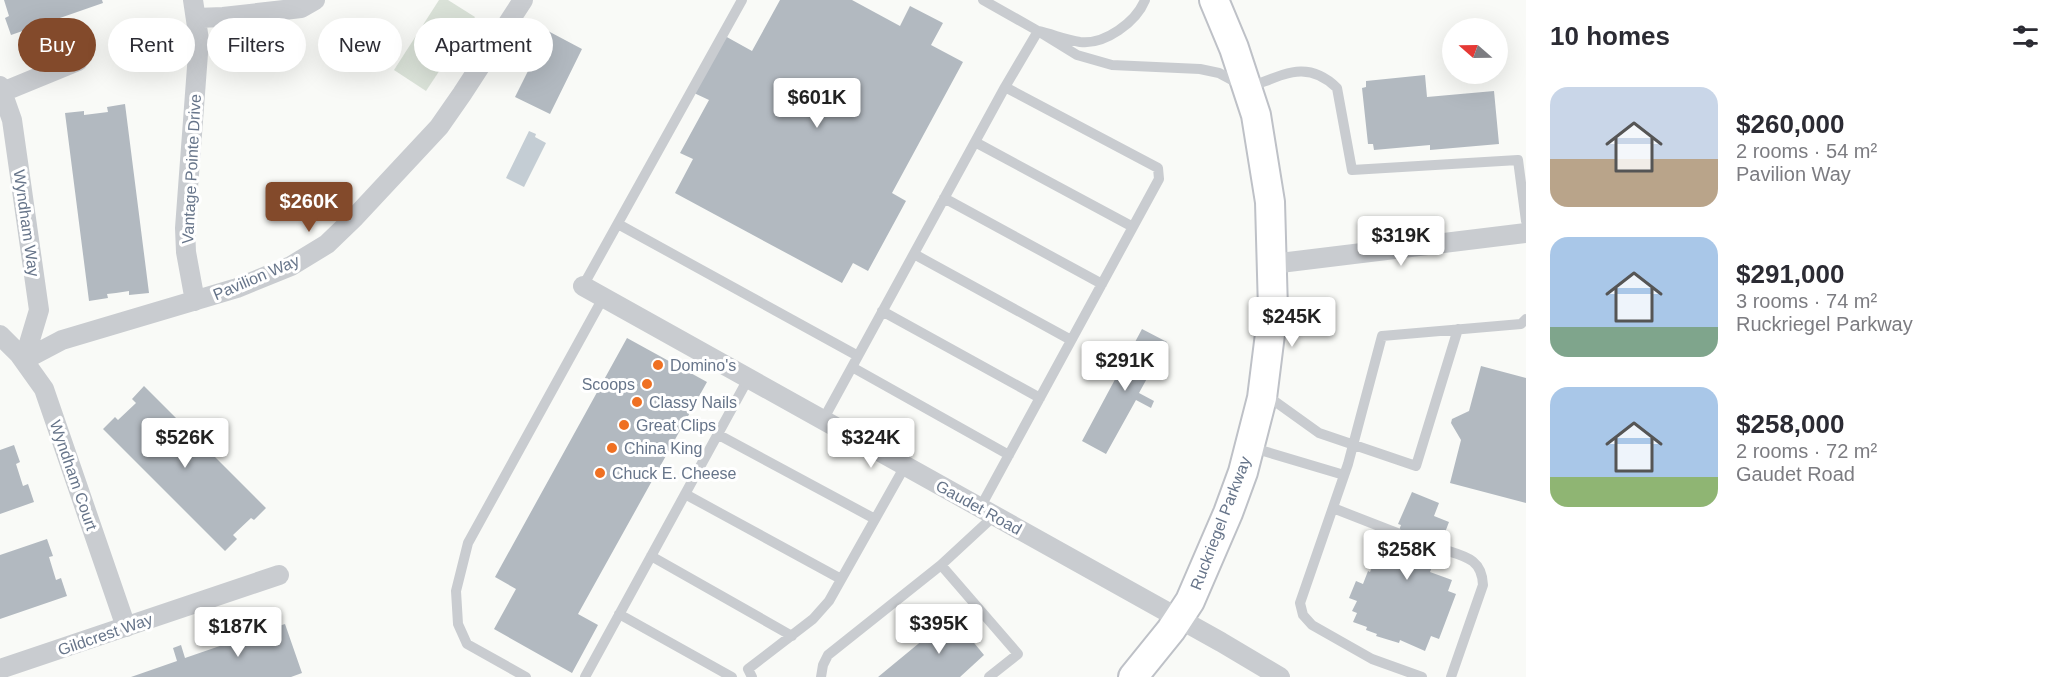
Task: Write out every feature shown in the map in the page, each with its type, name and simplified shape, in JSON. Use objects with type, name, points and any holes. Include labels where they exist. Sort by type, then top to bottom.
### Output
[{"type":"main road","name":"Ruckriegel Parkway","points":[[1133,677],[1190,601],[1228,513],[1243,472],[1263,393],[1273,310],[1270,202],[1256,114],[1234,48],[1214,0]]},
{"type":"street","points":[[194,9],[301,8],[315,0]]},
{"type":"street","name":"Pavilion Way","points":[[24,360],[62,340],[237,288],[291,266],[327,244],[439,127],[523,0]]},
{"type":"street","name":"Vantage Pointe Drive","points":[[194,9],[199,40],[185,228],[186,252],[195,302]]},
{"type":"street","points":[[1,90],[50,72]]},
{"type":"street","name":"Wyndham Way","points":[[1,90],[12,120],[39,310],[24,360]]},
{"type":"street","points":[[1272,264],[1526,233]]},
{"type":"street","name":"Gaudet Road","points":[[583,286],[1280,677]]},
{"type":"street","name":"Wyndham Court","points":[[0,334],[24,360],[44,389],[126,627]]},
{"type":"street","name":"Gildcrest Way","points":[[0,669],[279,575]]},
{"type":"lane","points":[[583,286],[742,0]]},
{"type":"lane","points":[[983,0],[1077,55],[1112,65],[1200,69],[1219,73],[1247,88],[1297,71],[1315,72],[1328,79],[1337,88],[1352,170],[1518,160],[1526,221]]},
{"type":"lane","points":[[1038,31],[1082,42],[1101,39],[1133,19],[1145,0]]},
{"type":"lane","points":[[823,420],[1038,31]]},
{"type":"lane","points":[[821,677],[823,664],[828,655],[941,565],[987,512],[1009,455],[1159,179],[1158,168],[1005,87]]},
{"type":"lane","points":[[975,142],[1132,227]]},
{"type":"lane","points":[[944,198],[1102,284]]},
{"type":"lane","points":[[618,224],[858,356]]},
{"type":"lane","points":[[914,254],[1071,340]]},
{"type":"lane","points":[[525,677],[467,644],[458,624],[456,591],[468,543],[603,298]]},
{"type":"lane","points":[[882,311],[1040,398]]},
{"type":"lane","points":[[1422,677],[1372,659],[1312,625],[1302,615],[1300,603],[1353,446],[1382,336],[1521,324],[1526,320]]},
{"type":"lane","points":[[1263,393],[1319,433],[1416,466],[1458,329]]},
{"type":"lane","points":[[852,367],[1009,455]]},
{"type":"lane","points":[[586,677],[748,378]]},
{"type":"lane","points":[[717,434],[875,519]]},
{"type":"lane","points":[[1250,447],[1344,475]]},
{"type":"lane","points":[[619,614],[734,677],[750,673],[813,619],[829,601],[905,466]]},
{"type":"lane","points":[[685,494],[841,579]]},
{"type":"lane","points":[[1333,508],[1397,533]]},
{"type":"lane","points":[[1439,548],[1475,561],[1483,573],[1483,585],[1451,677]]},
{"type":"lane","points":[[651,556],[792,636]]},
{"type":"lane","points":[[941,565],[1018,654],[989,677]]},
{"type":"shaded area","points":[[439,0],[448,0],[475,17],[474,18],[427,18]]},
{"type":"shaded area","points":[[414,39],[414,72],[439,72],[426,91],[397,72],[402,72],[402,58]]},
{"type":"shaded area","points":[[529,131],[546,143],[524,187],[506,178]]},
{"type":"building","points":[[4,0],[102,0],[103,3],[60,18],[18,18],[18,33],[11,35],[5,18],[9,16]]},
{"type":"building","points":[[780,0],[852,0],[900,26],[910,6],[943,23],[931,45],[963,62],[892,193],[906,201],[868,271],[853,263],[842,283],[675,193],[693,159],[680,153],[709,100],[694,93],[725,36],[752,51]]},
{"type":"building","points":[[553,34],[582,49],[550,114],[515,97],[528,72],[553,72]]},
{"type":"building","points":[[1425,75],[1427,97],[1494,91],[1499,144],[1430,150],[1430,145],[1374,150],[1373,144],[1368,144],[1362,88],[1366,87],[1366,81]]},
{"type":"building","points":[[125,104],[149,293],[129,295],[129,291],[107,294],[108,298],[89,301],[65,113],[84,111],[84,115],[108,112],[107,107]]},
{"type":"building","points":[[1142,329],[1167,342],[1139,393],[1154,401],[1151,408],[1136,400],[1106,454],[1082,441]]},
{"type":"building","points":[[627,338],[707,382],[578,614],[598,625],[572,673],[494,629],[516,589],[495,577]]},
{"type":"building","points":[[1481,366],[1526,378],[1526,503],[1450,483],[1461,440],[1451,423],[1452,419],[1469,411]]},
{"type":"building","points":[[144,386],[266,508],[233,535],[237,539],[225,551],[103,429],[115,417],[118,420],[136,403],[132,399]]},
{"type":"building","points":[[14,445],[20,462],[16,464],[23,486],[28,484],[34,502],[0,514],[0,450]]},
{"type":"building","points":[[1412,492],[1439,503],[1434,516],[1449,522],[1430,572],[1452,580],[1448,591],[1456,594],[1439,639],[1431,636],[1425,651],[1400,640],[1399,643],[1376,636],[1377,634],[1366,630],[1367,627],[1353,622],[1357,613],[1352,611],[1357,601],[1349,598],[1356,581],[1363,584],[1375,560],[1378,561],[1385,540],[1394,543],[1401,525],[1398,524]]},
{"type":"building","points":[[47,539],[53,556],[49,557],[56,580],[61,578],[67,596],[0,619],[0,555]]},
{"type":"building","points":[[952,616],[984,655],[960,677],[878,677]]},
{"type":"building","points":[[250,620],[254,634],[285,624],[302,673],[291,677],[131,677],[177,661],[173,648],[181,645],[185,658],[246,637],[241,623]]},
{"type":"place","name":"Domino's","points":[[658,365]]},
{"type":"place","name":"Scoops","points":[[647,384]]},
{"type":"place","name":"Classy Nails","points":[[637,402]]},
{"type":"place","name":"Great Clips","points":[[624,425]]},
{"type":"place","name":"China King","points":[[612,448]]},
{"type":"place","name":"Chuck E. Cheese","points":[[600,473]]}]
